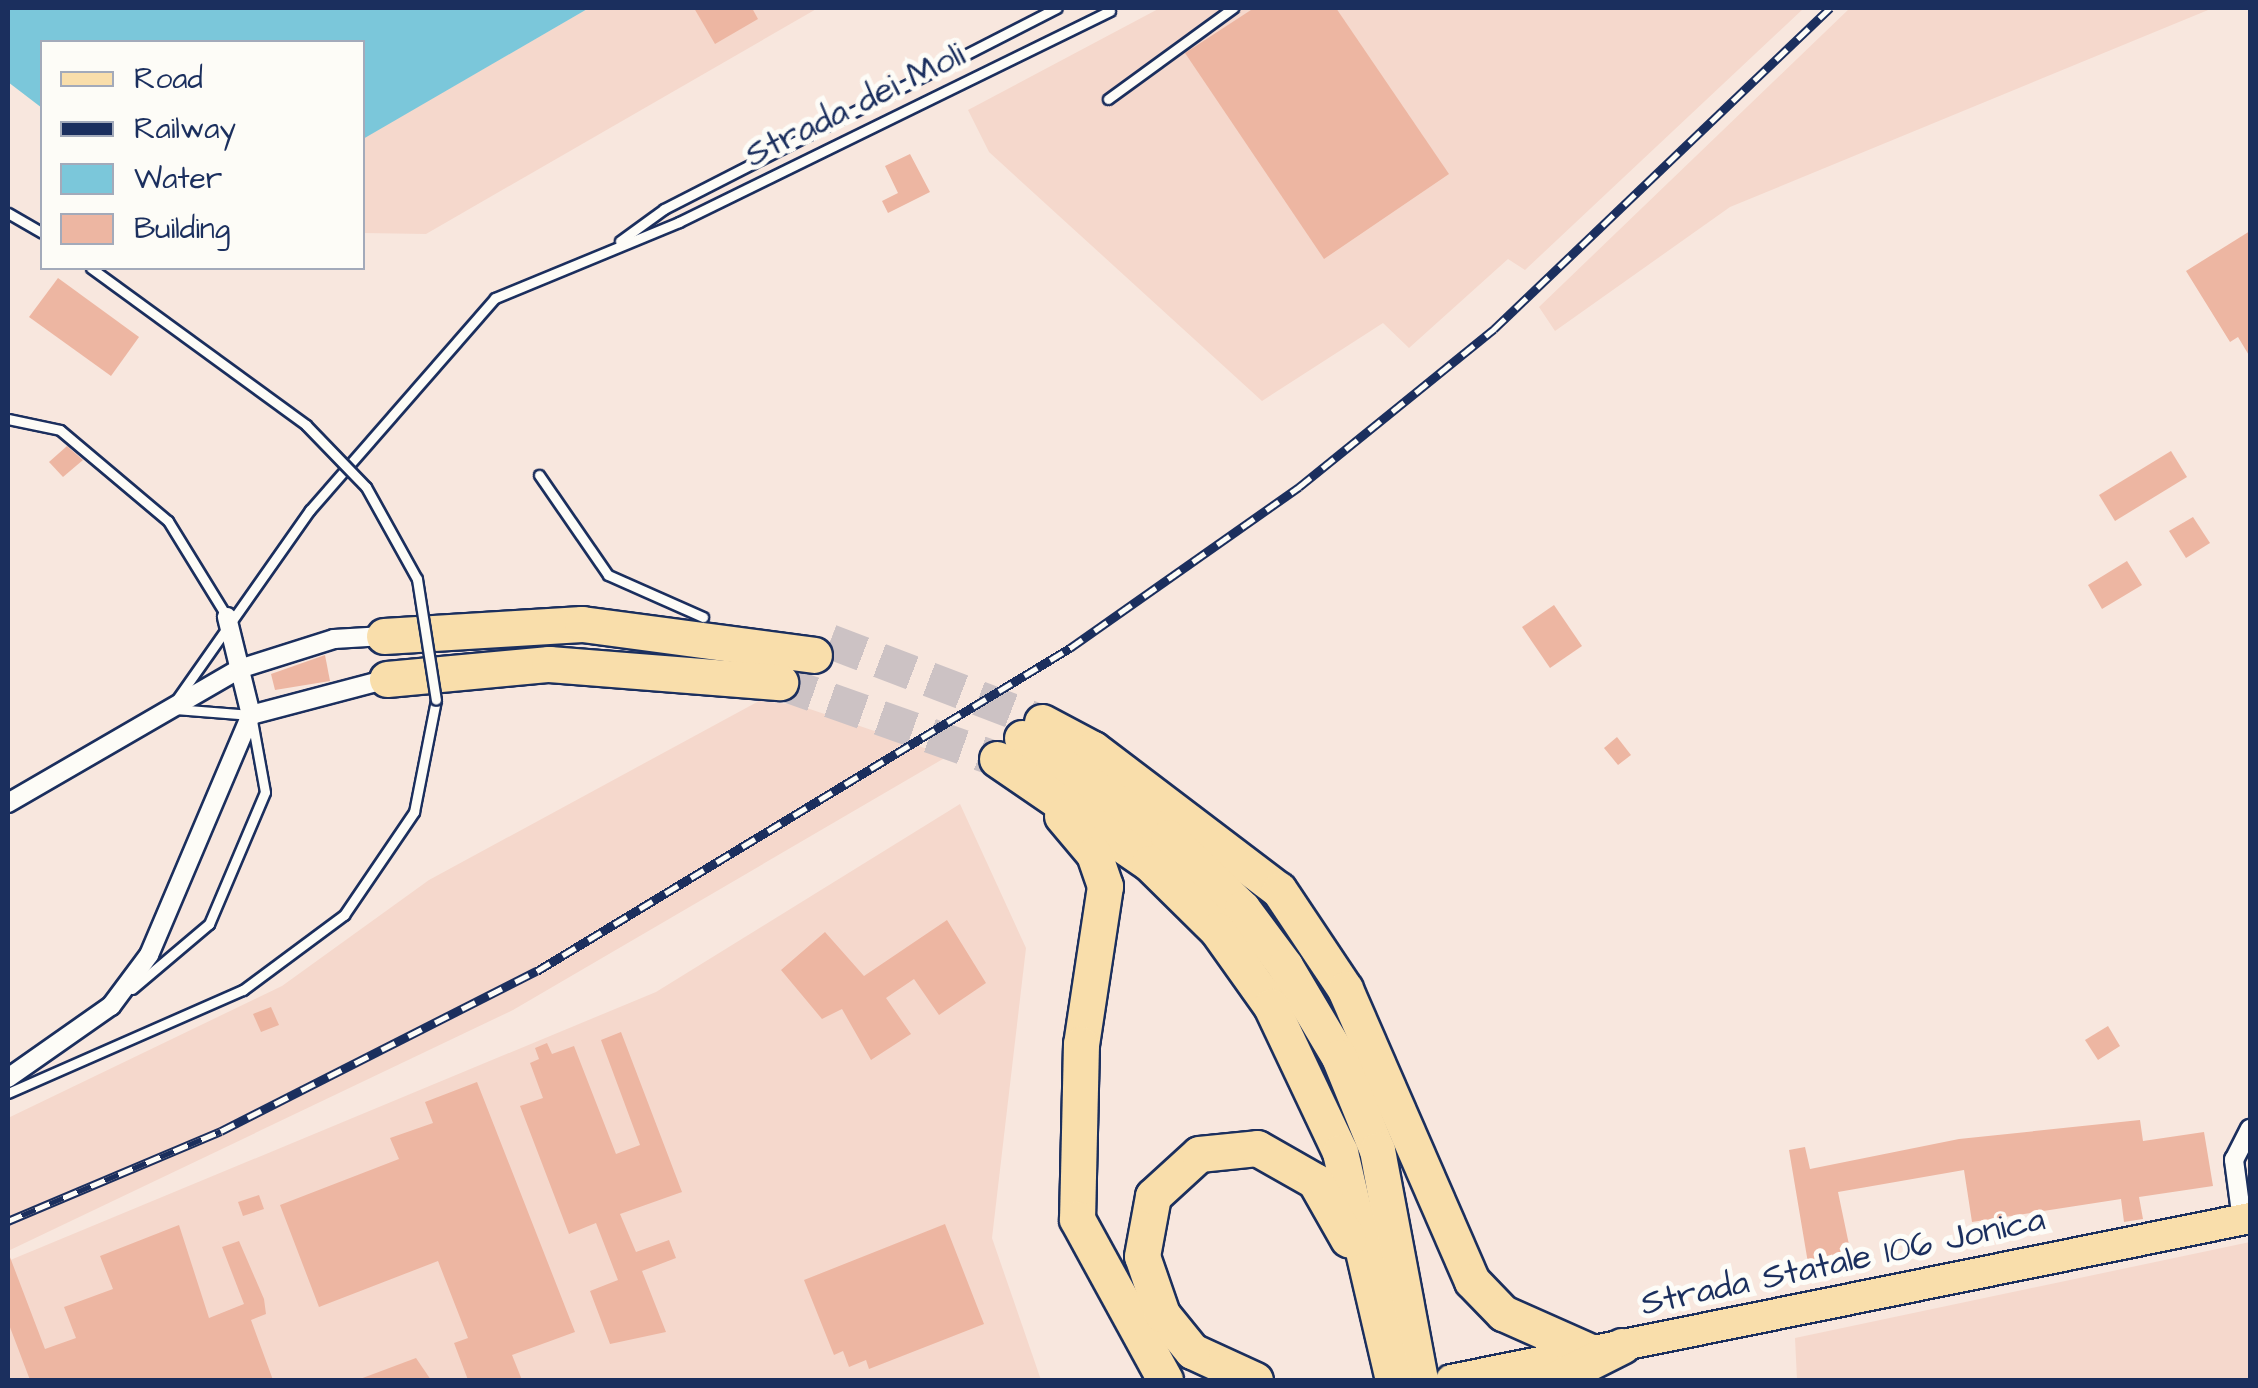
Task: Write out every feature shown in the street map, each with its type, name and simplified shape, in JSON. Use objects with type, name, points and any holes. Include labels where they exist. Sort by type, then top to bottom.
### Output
[{"type":"highway","points":[[384,636],[582,624],[703,617],[822,648],[582,624]]},
{"type":"highway","points":[[387,679],[550,664],[780,682]]},
{"type":"highway","points":[[1020,740],[1218,930],[1308,1072],[1380,1302],[1393,1380]]},
{"type":"highway","points":[[1020,740],[1092,749],[1279,890],[1345,989],[1472,1281],[1504,1313],[1606,1350]]},
{"type":"highway","points":[[1020,740],[1105,886],[1080,1044],[1078,1219],[1165,1380]]},
{"type":"highway","points":[[1020,740],[1168,837],[1242,908],[1285,966],[1339,1057],[1378,1150],[1420,1380]]},
{"type":"highway","points":[[1255,1380],[1192,1351],[1147,1278],[1142,1235],[1152,1196],[1182,1163],[1238,1145],[1298,1166],[1343,1222],[1380,1302]]},
{"type":"highway","points":[[1554,1380],[1606,1350]]},
{"type":"main road","name":"Strada Statale 106 Jonica","points":[[1451,1380],[2246,1219]]},
{"type":"street","points":[[8,1078],[111,1006],[149,955],[251,715],[227,617]]},
{"type":"street","points":[[8,803],[239,669],[334,639],[384,636]]},
{"type":"street","points":[[251,715],[387,679]]},
{"type":"street","points":[[2246,1219],[2234,1160],[2250,1129]]},
{"type":"lane","points":[[111,1006],[209,924],[230,884],[267,782],[251,715],[171,708],[227,617],[442,349],[495,298],[610,248],[664,209],[1058,8]]},
{"type":"lane","points":[[1108,99],[1232,8]]},
{"type":"lane","name":"Strada dei Moli","points":[[610,248],[679,222],[1110,11]]},
{"type":"lane","points":[[8,213],[40,232]]},
{"type":"lane","points":[[8,1093],[243,990],[344,914],[414,812],[436,700],[417,580],[366,487],[293,414],[94,270]]},
{"type":"lane","points":[[8,419],[60,430],[168,521],[227,617]]},
{"type":"lane","points":[[538,475],[608,576],[703,617]]},
{"type":"shaded area","points":[[589,8],[818,8],[426,234],[365,233],[365,137]]},
{"type":"shaded area","points":[[1160,8],[1804,8],[1525,270],[1508,259],[1409,348],[1383,323],[1262,401],[989,152],[968,110]]},
{"type":"shaded area","points":[[1850,8],[2213,8],[1730,207],[1555,331],[1539,307]]},
{"type":"shaded area","points":[[759,701],[798,705],[948,756],[513,1010],[8,1251],[8,1118],[282,986],[429,880]]},
{"type":"shaded area","points":[[960,804],[1026,948],[992,1238],[1041,1380],[8,1380],[8,1261],[656,992]]},
{"type":"shaded area","points":[[2250,1242],[2250,1380],[1797,1380],[1795,1338]]},
{"type":"water","points":[[8,8],[589,8],[365,138],[365,40],[40,40],[40,106],[8,82]]},
{"type":"building","points":[[694,8],[752,8],[758,19],[715,44]]},
{"type":"building","points":[[1254,8],[1336,8],[1449,174],[1324,259],[1185,53]]},
{"type":"building","points":[[910,154],[930,192],[888,213],[882,201],[898,193],[885,166]]},
{"type":"building","points":[[2250,231],[2250,357],[2238,337],[2230,342],[2186,271]]},
{"type":"building","points":[[58,278],[139,337],[111,376],[29,317]]},
{"type":"building","points":[[67,446],[83,460],[63,477],[49,462]]},
{"type":"building","points":[[2171,451],[2187,477],[2115,521],[2099,495]]},
{"type":"building","points":[[2193,517],[2210,543],[2186,558],[2169,531]]},
{"type":"building","points":[[2127,561],[2142,585],[2102,609],[2088,585]]},
{"type":"building","points":[[1554,605],[1582,646],[1550,668],[1522,627]]},
{"type":"building","points":[[325,655],[330,681],[275,690],[271,674]]},
{"type":"building","points":[[1617,737],[1631,755],[1618,765],[1604,748]]},
{"type":"building","points":[[947,920],[986,983],[939,1015],[914,979],[886,998],[911,1034],[871,1060],[842,1009],[822,1019],[781,970],[825,932],[864,976]]},
{"type":"building","points":[[271,1007],[279,1025],[261,1032],[253,1014]]},
{"type":"building","points":[[2108,1026],[2120,1046],[2098,1060],[2085,1040]]},
{"type":"building","points":[[621,1032],[682,1192],[620,1214],[636,1252],[669,1240],[676,1258],[642,1271],[666,1332],[610,1344],[590,1291],[618,1280],[596,1223],[569,1234],[520,1106],[543,1098],[530,1063],[539,1059],[535,1048],[547,1043],[552,1054],[574,1046],[616,1154],[640,1145],[601,1040]]},
{"type":"building","points":[[477,1082],[575,1332],[512,1355],[522,1380],[468,1380],[454,1343],[468,1338],[438,1261],[319,1307],[280,1205],[399,1159],[390,1138],[433,1123],[425,1102]]},
{"type":"building","points":[[2140,1120],[2143,1141],[2204,1132],[2213,1186],[2139,1197],[2143,1219],[2124,1222],[2121,1199],[1972,1222],[1964,1170],[1838,1192],[1852,1259],[1809,1269],[1789,1150],[1805,1147],[1810,1169],[1959,1139]]},
{"type":"building","points":[[259,1195],[264,1209],[243,1216],[238,1202]]},
{"type":"building","points":[[945,1224],[984,1324],[869,1369],[866,1360],[849,1367],[843,1351],[834,1355],[804,1280]]},
{"type":"building","points":[[179,1225],[209,1318],[244,1304],[222,1247],[239,1241],[264,1299],[266,1314],[251,1320],[273,1380],[30,1380],[8,1322],[8,1252],[45,1349],[76,1338],[64,1307],[113,1289],[100,1256]]},
{"type":"building","points":[[416,1358],[431,1380],[360,1380],[360,1379]]},
{"type":"tunnel","points":[[830,641],[1042,722]]},
{"type":"tunnel","points":[[780,682],[997,759]]},
{"type":"railway","points":[[8,1221],[221,1131],[537,971],[1070,648],[1299,487],[1494,329],[1830,8]]}]
